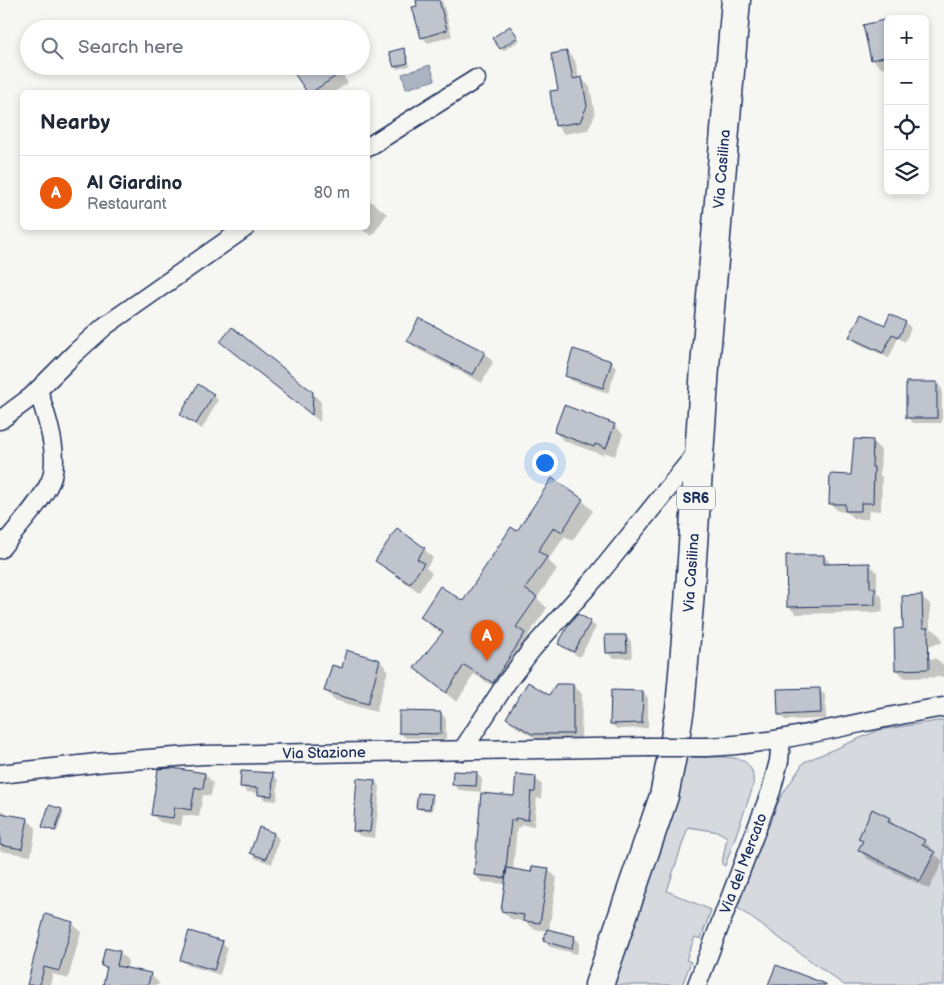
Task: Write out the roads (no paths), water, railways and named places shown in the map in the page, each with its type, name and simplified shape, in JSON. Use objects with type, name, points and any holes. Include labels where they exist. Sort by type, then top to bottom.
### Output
[{"type":"main road","name":"Via Casilina","points":[[599,985],[656,822],[664,796],[672,756],[685,654],[699,450],[736,0]]},
{"type":"street","points":[[370,146],[476,79]]},
{"type":"street","points":[[0,420],[23,404],[105,326],[242,230]]},
{"type":"street","points":[[0,549],[47,489],[53,475],[54,461],[48,426],[38,390]]},
{"type":"street","points":[[462,751],[507,682],[532,649],[598,575],[699,450]]},
{"type":"street","name":"Via Stazione","points":[[0,774],[106,762],[203,755],[742,745],[781,739],[880,718],[944,708]]},
{"type":"street","name":"Via del Mercato","points":[[697,985],[771,790],[780,755],[781,739]]},
{"type":"place","name":"Al Giardino","points":[[487,661]]}]
